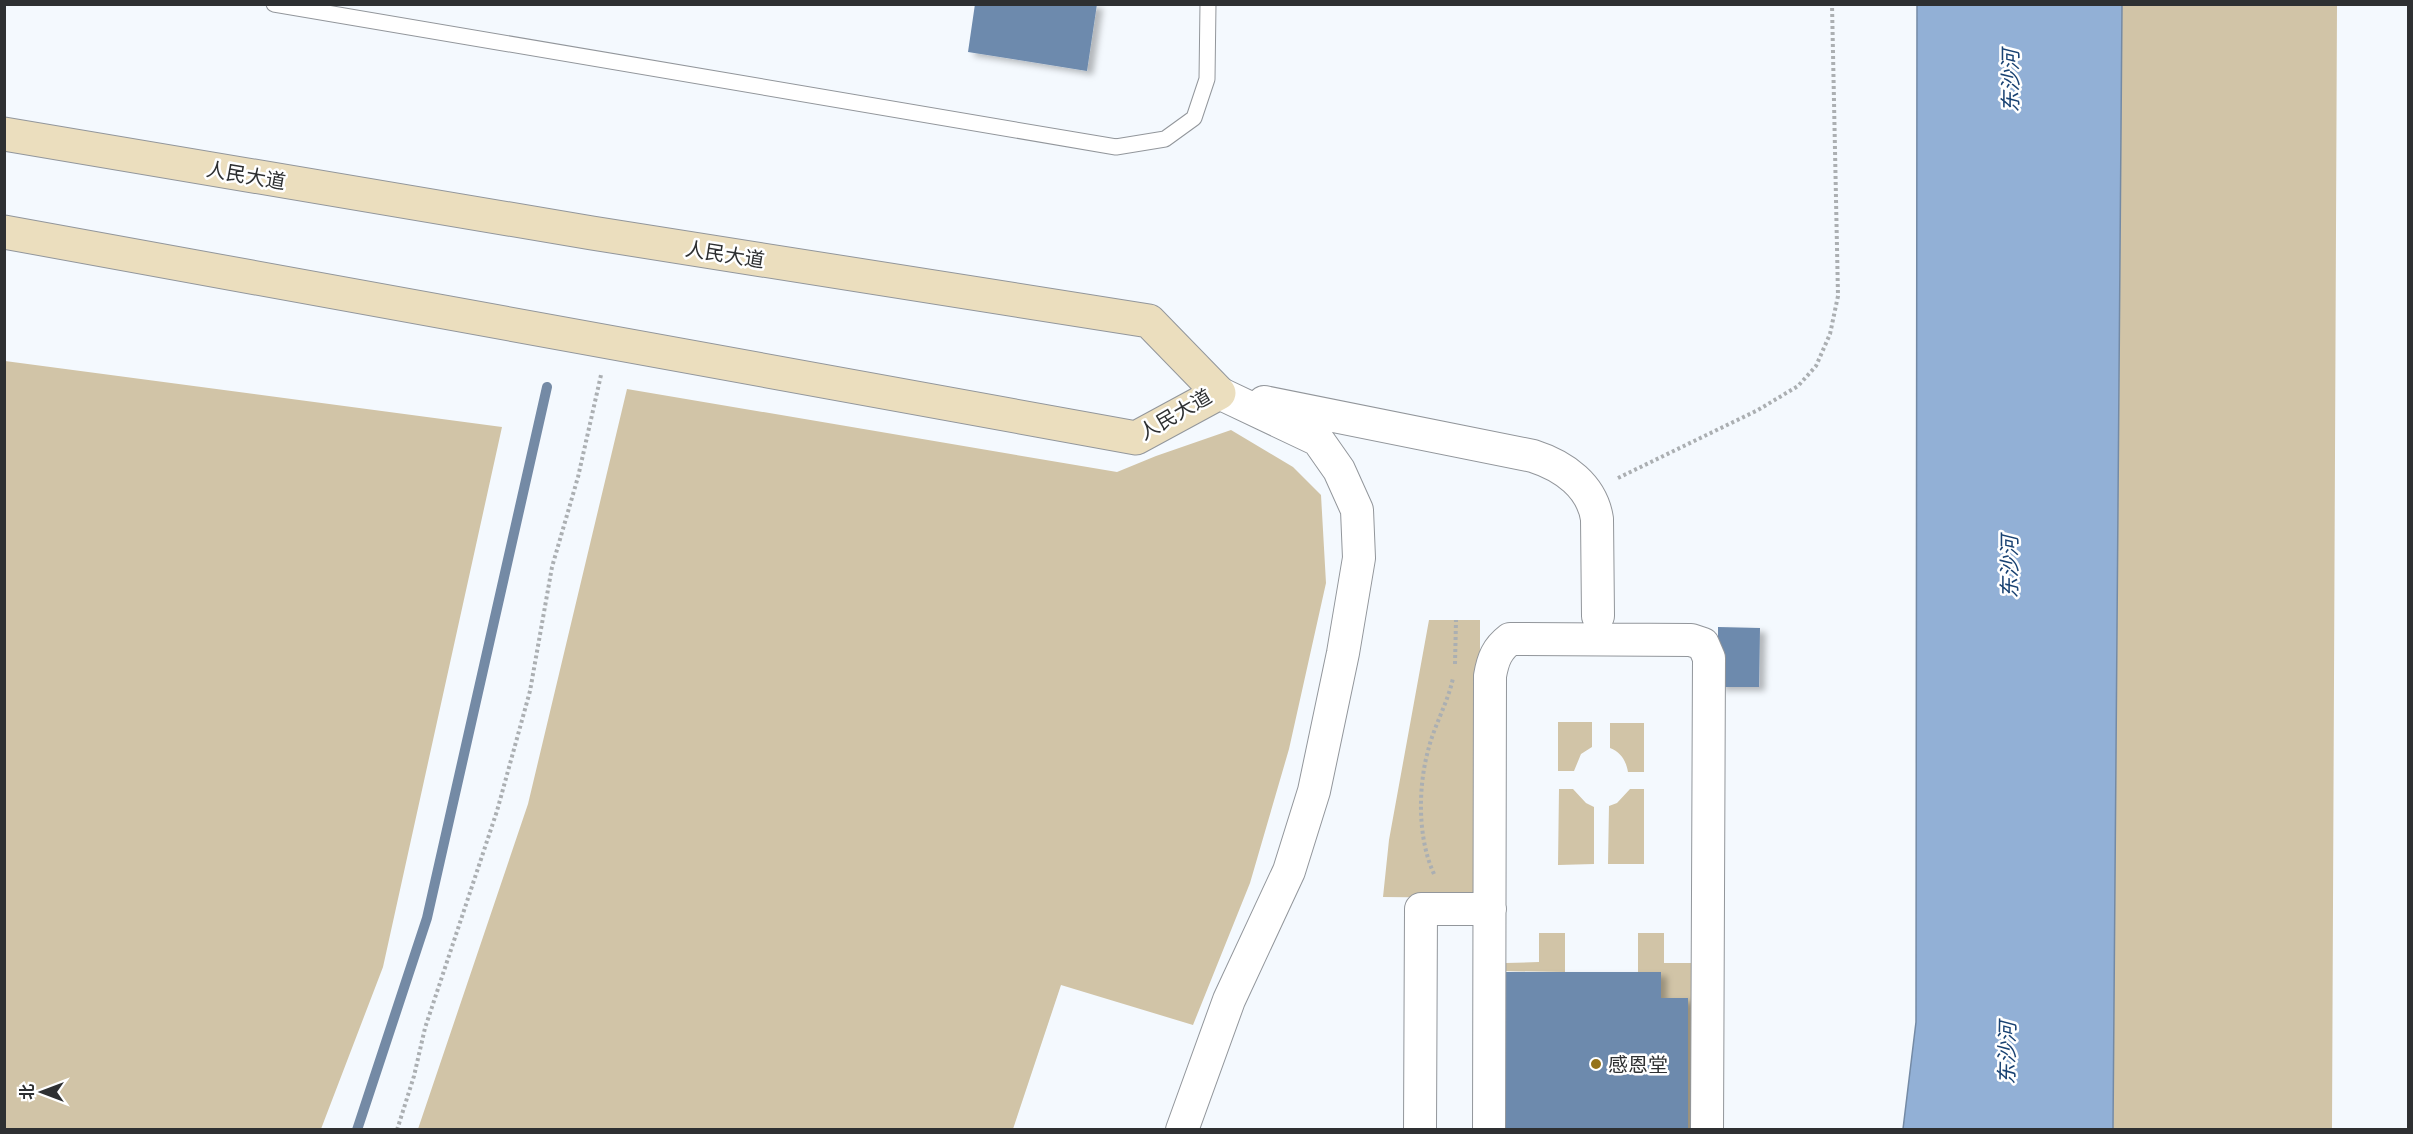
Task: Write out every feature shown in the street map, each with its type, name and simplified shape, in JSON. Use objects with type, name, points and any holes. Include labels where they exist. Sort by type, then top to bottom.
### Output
[{"type":"street","name":"人民大道","points":[[4,134],[592,233],[1149,321],[1219,393],[1136,438],[4,232]]},
{"type":"street","points":[[1219,393],[1533,456],[1564,470],[1595,504],[1598,628]]},
{"type":"street","points":[[1182,1130],[1229,1000],[1288,872],[1311,801],[1343,653],[1359,558],[1357,510],[1339,470],[1318,441],[1219,393]]},
{"type":"street","points":[[1489,1130],[1490,676],[1493,661],[1500,647],[1510,639],[1598,628],[1691,640],[1703,644],[1709,658],[1707,1130]]},
{"type":"street","points":[[1420,1130],[1421,909],[1490,909]]},
{"type":"lane","points":[[274,4],[1116,147],[1165,139],[1194,118],[1207,79],[1208,4]]},
{"type":"path","points":[[1587,493],[1758,410],[1798,386],[1816,366],[1830,334],[1838,296],[1832,4]]},
{"type":"path","points":[[397,1130],[414,1076],[425,1028],[497,811],[527,702],[552,567],[578,477],[609,342]]},
{"type":"path","points":[[1453,909],[1433,871],[1427,853],[1422,780],[1429,748],[1455,671],[1456,620]]},
{"type":"shaded area","points":[[2122,5],[2337,5],[2332,1129],[2113,1129]]},
{"type":"shaded area","points":[[5,361],[502,427],[383,967],[321,1129],[5,1129]]},
{"type":"shaded area","points":[[627,389],[1117,472],[1231,430],[1293,467],[1321,495],[1326,583],[1289,749],[1250,883],[1193,1025],[1061,985],[1013,1129],[418,1129],[528,804]]},
{"type":"shaded area","points":[[1429,620],[1480,620],[1480,898],[1383,897],[1389,840]]},
{"type":"shaded area","points":[[1558,722],[1592,722],[1592,747],[1581,754],[1574,771],[1558,771]]},
{"type":"shaded area","points":[[1610,723],[1644,723],[1644,772],[1628,772],[1622,757],[1610,748]]},
{"type":"shaded area","points":[[1559,789],[1573,789],[1586,803],[1594,807],[1594,864],[1558,865]]},
{"type":"shaded area","points":[[1630,789],[1644,789],[1644,864],[1608,864],[1609,806],[1617,803]]},
{"type":"shaded area","points":[[1539,933],[1565,933],[1565,972],[1500,971],[1506,963],[1539,962]]},
{"type":"shaded area","points":[[1638,933],[1664,933],[1664,963],[1697,963],[1698,1129],[1688,1129],[1688,999],[1661,998],[1661,972],[1638,972]]},
{"type":"water","name":"东沙河","points":[[1917,5],[2122,5],[2113,1129],[1903,1129],[1916,1022]]},
{"type":"building","points":[[975,4],[1097,4],[1087,71],[968,52]]},
{"type":"building","points":[[1718,627],[1760,628],[1759,687],[1718,687]]},
{"type":"building","name":"感恩堂","points":[[1505,972],[1661,972],[1661,998],[1688,998],[1688,1130],[1504,1130]]},
{"type":"waterway","points":[[357,1130],[427,918],[547,387]]},
{"type":"place","name":"感恩堂","points":[[1596,1064]]}]
